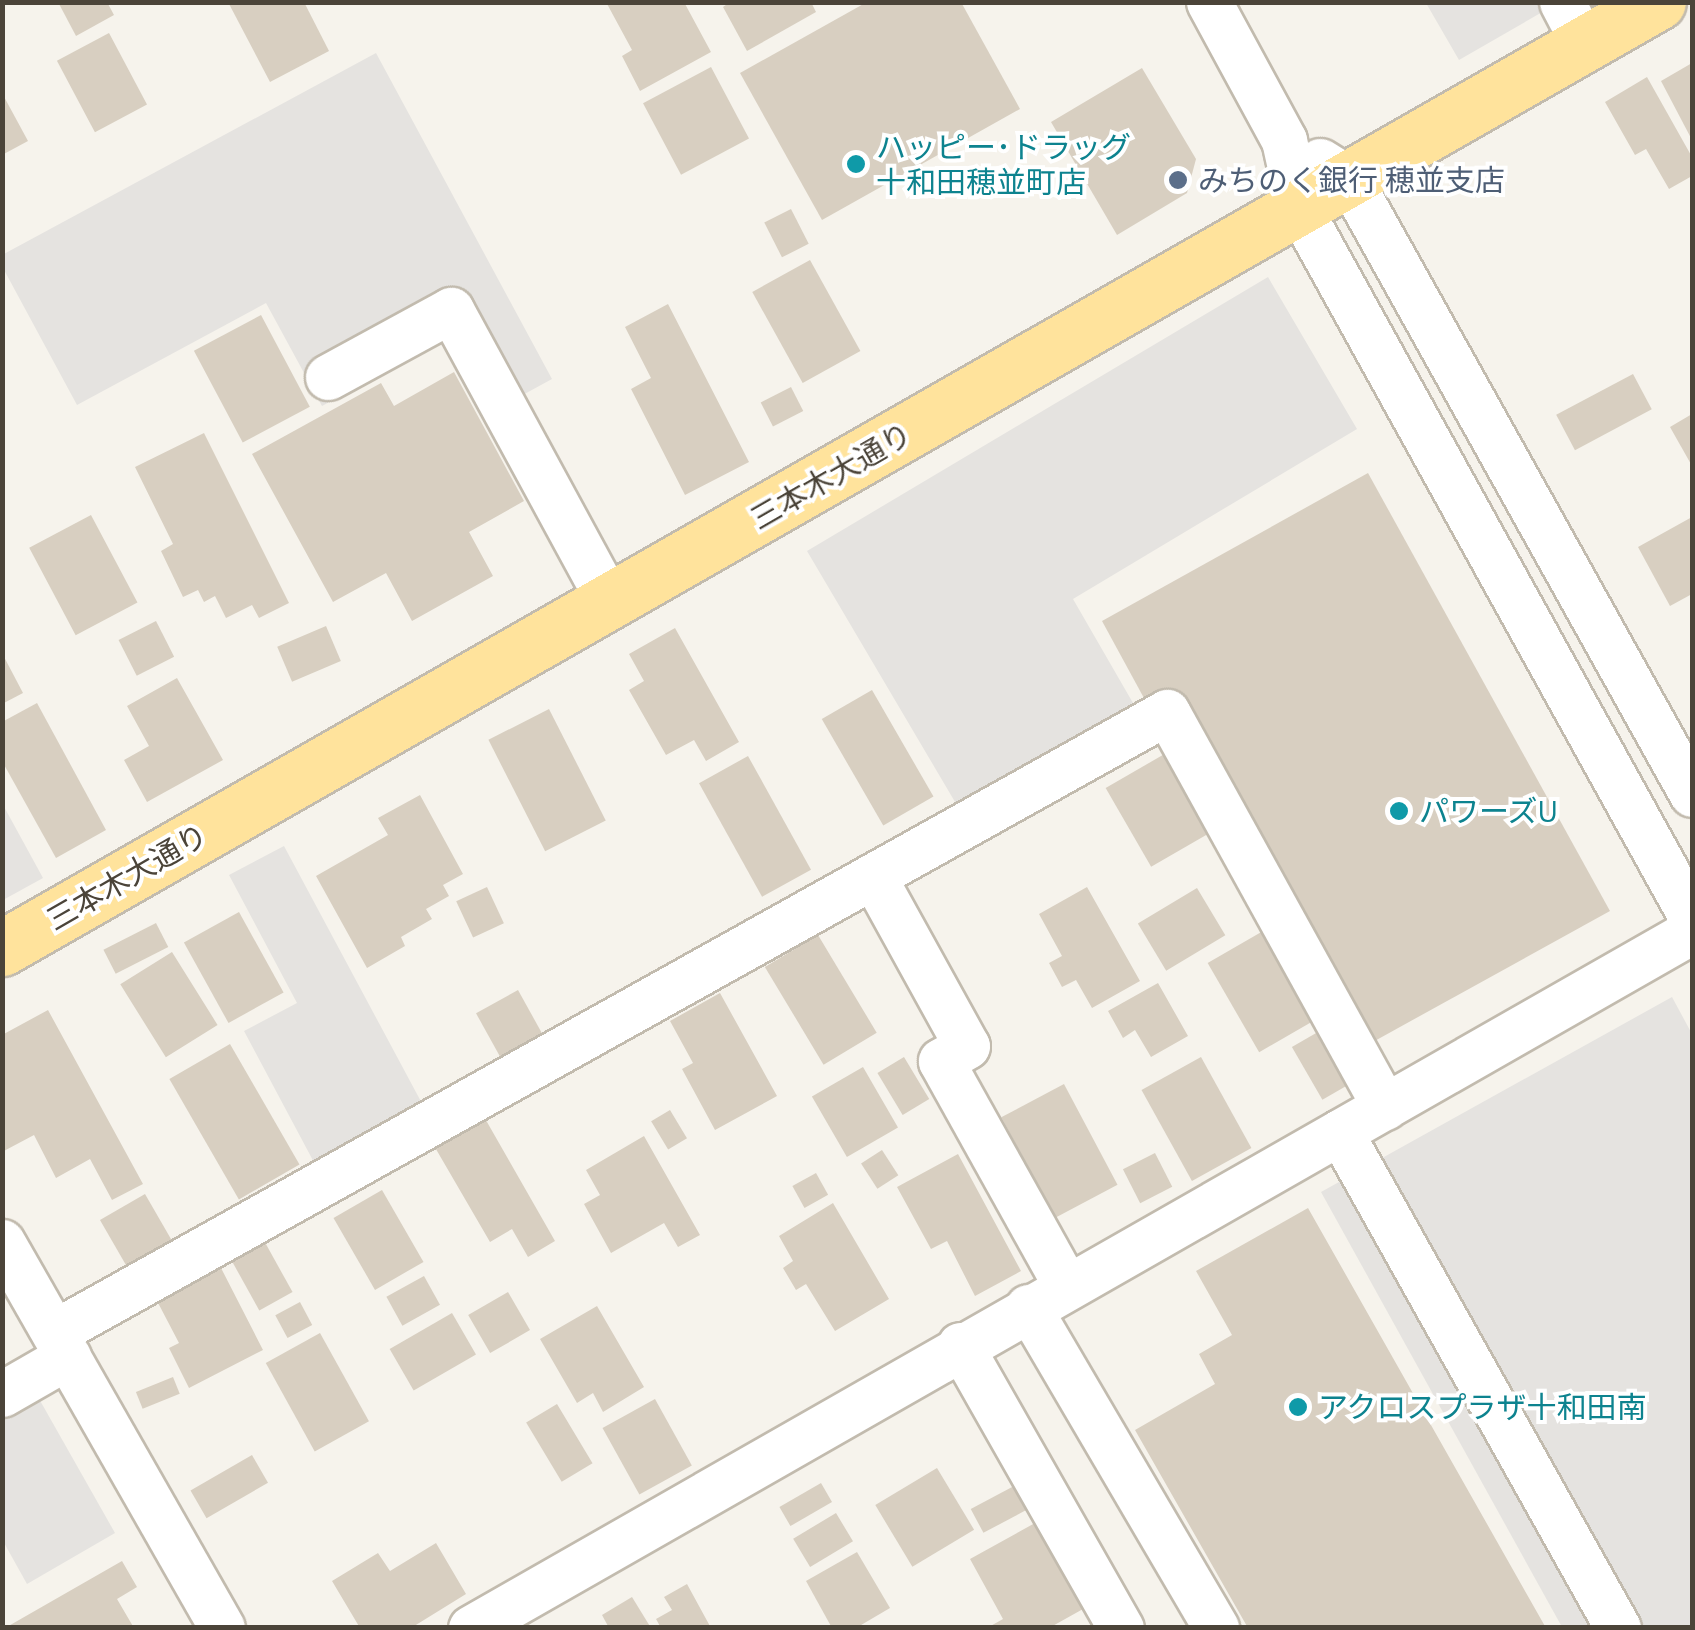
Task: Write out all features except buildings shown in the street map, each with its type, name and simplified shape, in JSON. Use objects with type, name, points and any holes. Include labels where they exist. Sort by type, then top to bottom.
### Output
[{"type":"main road","name":"三本木大通り","points":[[2,948],[1349,179],[1573,24],[1658,2]]},
{"type":"street","points":[[1210,2],[1284,140],[1298,208],[1692,918]]},
{"type":"street","points":[[1284,140],[1349,179],[1692,794]]},
{"type":"street","points":[[328,377],[451,310],[610,603]]},
{"type":"street","points":[[2,1394],[62,1344],[873,876],[1168,712],[1385,1107]]},
{"type":"street","points":[[873,876],[967,1046],[941,1061],[1047,1296],[1216,1628]]},
{"type":"street","points":[[471,1628],[960,1345],[1692,932]]},
{"type":"street","points":[[1340,1132],[1618,1628]]},
{"type":"street","points":[[2,1242],[222,1628]]},
{"type":"street","points":[[960,1345],[1121,1628]]},
{"type":"shaded area","points":[[1426,3],[1558,3],[1459,60]]},
{"type":"shaded area","points":[[376,53],[552,379],[486,415],[445,340],[322,406],[266,303],[77,405],[3,268],[2,255]]},
{"type":"shaded area","points":[[1268,277],[1357,429],[1073,599],[1133,703],[958,807],[807,551]]},
{"type":"shaded area","points":[[2,803],[43,878],[3,900],[2,900]]},
{"type":"shaded area","points":[[284,846],[425,1109],[317,1168],[244,1031],[297,1003],[229,875]]},
{"type":"shaded area","points":[[1672,997],[1692,1034],[1692,1627],[1562,1627],[1321,1192]]},
{"type":"shaded area","points":[[38,1397],[115,1533],[27,1584],[3,1541],[2,1418]]},
{"type":"place","name":"ハッピー･ドラッグ 十和田穂並町店","points":[[856,164]]},
{"type":"place","name":"みちのく銀行 穂並支店","points":[[1178,180]]},
{"type":"place","name":"パワーズU","points":[[1399,811]]},
{"type":"place","name":"アクロスプラザ十和田南","points":[[1298,1407]]}]
